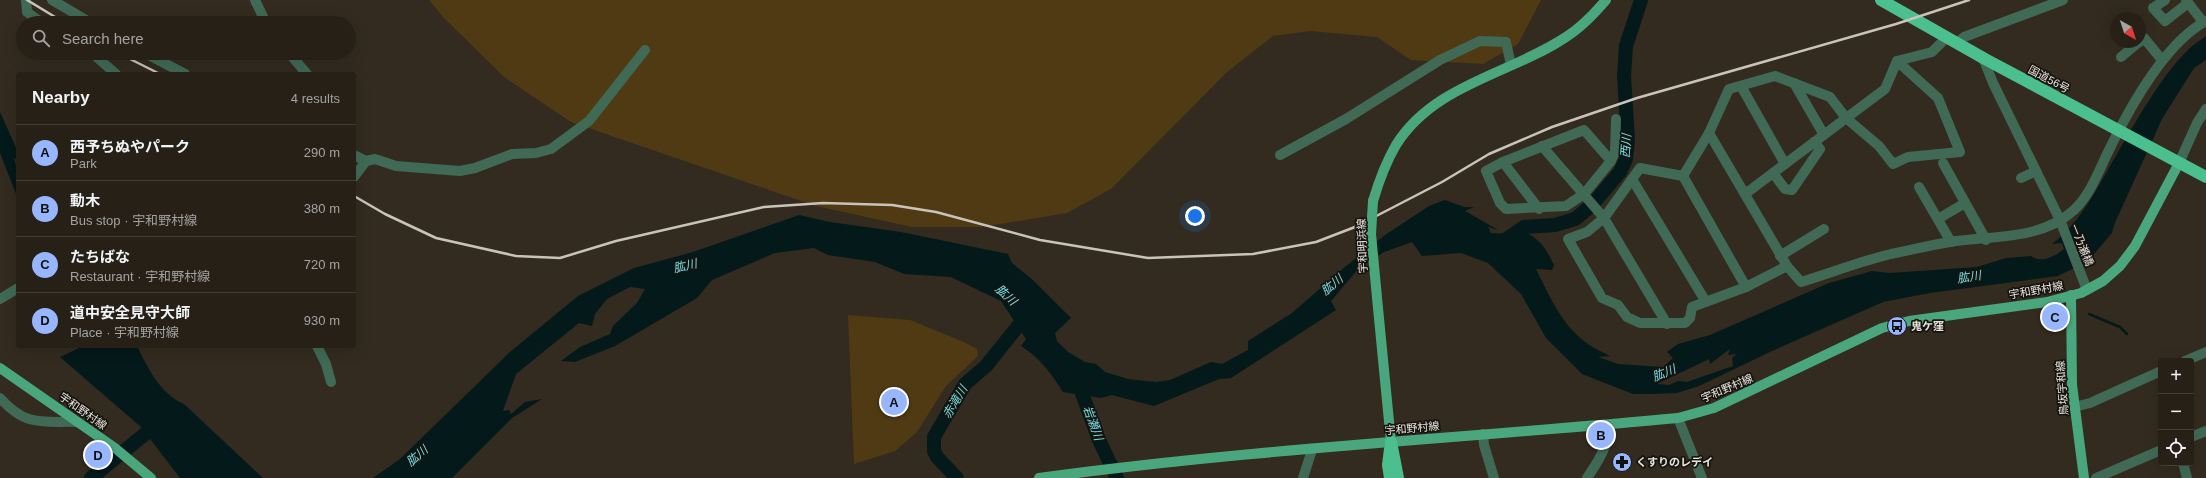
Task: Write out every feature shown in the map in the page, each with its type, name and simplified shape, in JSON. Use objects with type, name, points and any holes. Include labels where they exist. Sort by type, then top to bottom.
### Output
[{"type":"highway","name":"国道56号","points":[[1881,0],[1983,58],[2206,177]]},
{"type":"highway","points":[[1390,478],[1388,465],[1391,442]]},
{"type":"highway","points":[[1391,442],[1398,478]]},
{"type":"main road","name":"宇和明浜線","points":[[1391,442],[1371,234],[1373,201],[1383,169],[1394,150],[1416,120],[1434,104],[1453,92],[1566,38],[1589,20],[1606,0]]},
{"type":"main road","name":"宇和野村線","points":[[1039,478],[1090,471],[1391,442],[1678,418],[1714,408],[1882,328],[1909,321],[2048,302],[2087,290],[2103,281],[2120,266],[2135,246],[2179,163]]},
{"type":"main road","name":"鳥坂宇和線","points":[[2071,295],[2074,407],[2084,478]]},
{"type":"main road","name":"宇和野村線","points":[[0,368],[115,448],[151,478]]},
{"type":"street","points":[[26,0],[27,12],[32,16]]},
{"type":"street","points":[[52,0],[79,16]]},
{"type":"street","points":[[255,0],[263,16]]},
{"type":"street","points":[[1897,61],[1932,52],[1952,40],[1964,38],[2063,0]]},
{"type":"street","points":[[1709,133],[1780,256],[1802,282],[1889,255],[1951,242],[1986,240],[2026,234],[2060,222],[2074,209],[2090,189],[2162,60],[2178,43],[2205,22],[2187,1],[2165,21],[2153,8],[2165,0]]},
{"type":"street","points":[[2146,40],[2162,60]]},
{"type":"street","points":[[1280,155],[1346,119],[1440,60],[1480,41],[1506,42],[1511,65]]},
{"type":"street","points":[[2121,57],[2132,48]]},
{"type":"street","points":[[356,174],[366,161],[375,158],[396,166],[460,171],[475,168],[512,154],[536,153],[550,149],[589,121],[645,50]]},
{"type":"street","name":"一乃瀬橋","points":[[1983,58],[2060,222],[2087,290]]},
{"type":"street","points":[[100,60],[114,72]]},
{"type":"street","points":[[158,60],[181,72]]},
{"type":"street","points":[[295,60],[305,72]]},
{"type":"street","points":[[1745,194],[1885,89],[1897,61]]},
{"type":"street","points":[[1683,176],[1709,133],[1729,89],[1775,76],[1830,96],[1846,118],[1879,146],[1893,164],[1908,157],[1960,152],[1938,98],[1897,61]]},
{"type":"street","points":[[1794,83],[1824,134]]},
{"type":"street","points":[[1741,86],[1785,164]]},
{"type":"street","points":[[2179,163],[2197,123],[2206,109]]},
{"type":"street","points":[[1612,161],[1584,130],[1503,162],[1486,171],[1500,203],[1506,209],[1539,209],[1566,206],[1587,197],[1612,161],[1615,152],[1616,119]]},
{"type":"street","points":[[1773,173],[1785,189],[1792,190],[1820,149],[1814,142]]},
{"type":"street","points":[[1542,146],[1604,218],[1667,324]]},
{"type":"street","points":[[356,156],[366,161]]},
{"type":"street","points":[[1503,162],[1539,209]]},
{"type":"street","points":[[1943,163],[1986,240]]},
{"type":"street","points":[[1746,287],[1683,176],[1640,168],[1604,218],[1587,232],[1568,239],[1602,298],[1618,306],[1627,317],[1640,322],[1667,324],[1685,323],[1690,318],[1692,307],[1746,287],[1787,266]]},
{"type":"street","points":[[2021,178],[2036,171]]},
{"type":"street","points":[[1632,179],[1706,302]]},
{"type":"street","points":[[1920,187],[1951,242]]},
{"type":"street","points":[[1938,219],[1965,203]]},
{"type":"street","points":[[1780,256],[1824,229]]},
{"type":"street","points":[[0,299],[16,289]]},
{"type":"street","points":[[318,348],[326,364],[331,382]]},
{"type":"street","points":[[2192,358],[2206,352]]},
{"type":"street","points":[[2074,407],[2090,403],[2158,372]]},
{"type":"street","points":[[0,398],[17,414],[30,421],[78,422]]},
{"type":"street","points":[[1678,418],[1702,478]]},
{"type":"street","points":[[1587,478],[1602,454],[1608,436],[1606,425]]},
{"type":"street","points":[[2194,436],[2206,431]]},
{"type":"street","points":[[1483,434],[1484,445],[1494,478]]},
{"type":"street","points":[[1303,478],[1312,450]]},
{"type":"street","points":[[2096,478],[2158,451]]},
{"type":"street","points":[[2183,466],[2187,478]]},
{"type":"shaded area","points":[[429,0],[1541,0],[1518,44],[1483,64],[1411,60],[1377,37],[1310,31],[1273,36],[1227,72],[1111,189],[1067,213],[982,227],[912,227],[816,206],[571,122],[504,77],[444,18]]},
{"type":"shaded area","points":[[848,315],[910,320],[964,342],[977,349],[978,356],[946,386],[917,432],[895,451],[854,464]]},
{"type":"water","name":"肱川","points":[[2206,36],[2206,60],[2194,68],[2162,119],[2114,225],[2112,233],[2088,261],[2058,276],[1930,293],[1883,302],[1772,351],[1699,386],[1677,393],[1633,394],[1582,374],[1546,338],[1521,294],[1488,263],[1461,253],[1422,256],[1412,242],[1384,252],[1358,269],[1331,301],[1336,310],[1231,378],[1219,379],[1154,406],[1112,395],[1101,398],[1063,392],[1045,366],[1021,346],[1026,339],[1001,301],[951,277],[904,274],[875,262],[828,255],[814,248],[775,253],[712,280],[697,298],[615,346],[575,362],[561,361],[580,347],[610,334],[613,326],[637,303],[645,289],[630,287],[607,299],[595,314],[592,326],[579,323],[516,374],[503,411],[509,410],[511,414],[525,402],[542,399],[512,418],[452,478],[373,478],[400,459],[510,352],[578,296],[634,268],[693,252],[799,215],[830,222],[901,232],[1008,254],[1012,263],[1033,280],[1071,318],[1055,333],[1057,341],[1068,352],[1085,362],[1096,364],[1105,372],[1128,379],[1156,382],[1170,380],[1211,362],[1222,364],[1248,350],[1248,341],[1292,313],[1385,235],[1429,206],[1445,200],[1464,207],[1474,207],[1465,211],[1498,230],[1488,227],[1491,233],[1509,234],[1517,229],[1531,235],[1540,242],[1554,265],[1552,270],[1536,269],[1546,290],[1571,329],[1588,344],[1610,356],[1598,357],[1618,364],[1663,367],[1673,358],[1667,352],[1678,344],[1710,335],[1829,283],[1872,271],[1890,273],[1977,267],[2006,258],[2031,256],[2044,259],[2057,254],[2064,249],[2062,243],[2052,244],[2073,224],[2089,202],[2140,114],[2159,86],[2168,73],[2191,47]],"holes":[[[1730,349],[1728,355],[1737,354],[1732,358],[1733,366],[1687,382],[1678,381],[1669,385],[1657,384],[1709,359],[1710,364]]]},
{"type":"water","points":[[0,112],[16,148],[16,160],[14,158],[16,166],[16,194],[0,153]]},
{"type":"water","points":[[138,348],[150,371],[161,387],[176,400],[184,404],[263,478],[180,478],[141,427],[60,357],[77,349]]},
{"type":"waterway","name":"西川","points":[[1505,240],[1524,227],[1555,225],[1575,219],[1591,206],[1620,172],[1626,159],[1628,140],[1624,76],[1626,46],[1641,0]]},
{"type":"waterway","points":[[2089,314],[2120,327],[2127,334]]},
{"type":"waterway","name":"赤滝川","points":[[957,478],[937,457],[934,451],[934,437],[965,384],[986,366],[1027,315]]},
{"type":"waterway","name":"岩瀬川","points":[[1076,377],[1099,440],[1117,478]]},
{"type":"waterway","points":[[91,478],[161,421]]},
{"type":"railway","points":[[27,0],[53,16]]},
{"type":"railway","points":[[356,197],[385,214],[436,238],[516,256],[560,258],[616,241],[764,207],[823,203],[892,205],[936,212],[1040,240],[1148,258],[1253,254],[1316,242],[1355,227],[1442,182],[1489,154],[1552,127],[1637,98],[1896,24],[1969,0]]},
{"type":"railway","points":[[132,60],[156,72]]},
{"type":"place","name":"たちばな","points":[[2055,317]]},
{"type":"place","name":"鬼ケ窪","points":[[1897,326]]},
{"type":"place","name":"西予ちぬやパーク","points":[[894,402]]},
{"type":"place","name":"動木","points":[[1601,435]]},
{"type":"place","name":"道中安全見守大師","points":[[98,455]]},
{"type":"place","name":"くすりのレデイ","points":[[1622,462]]}]
